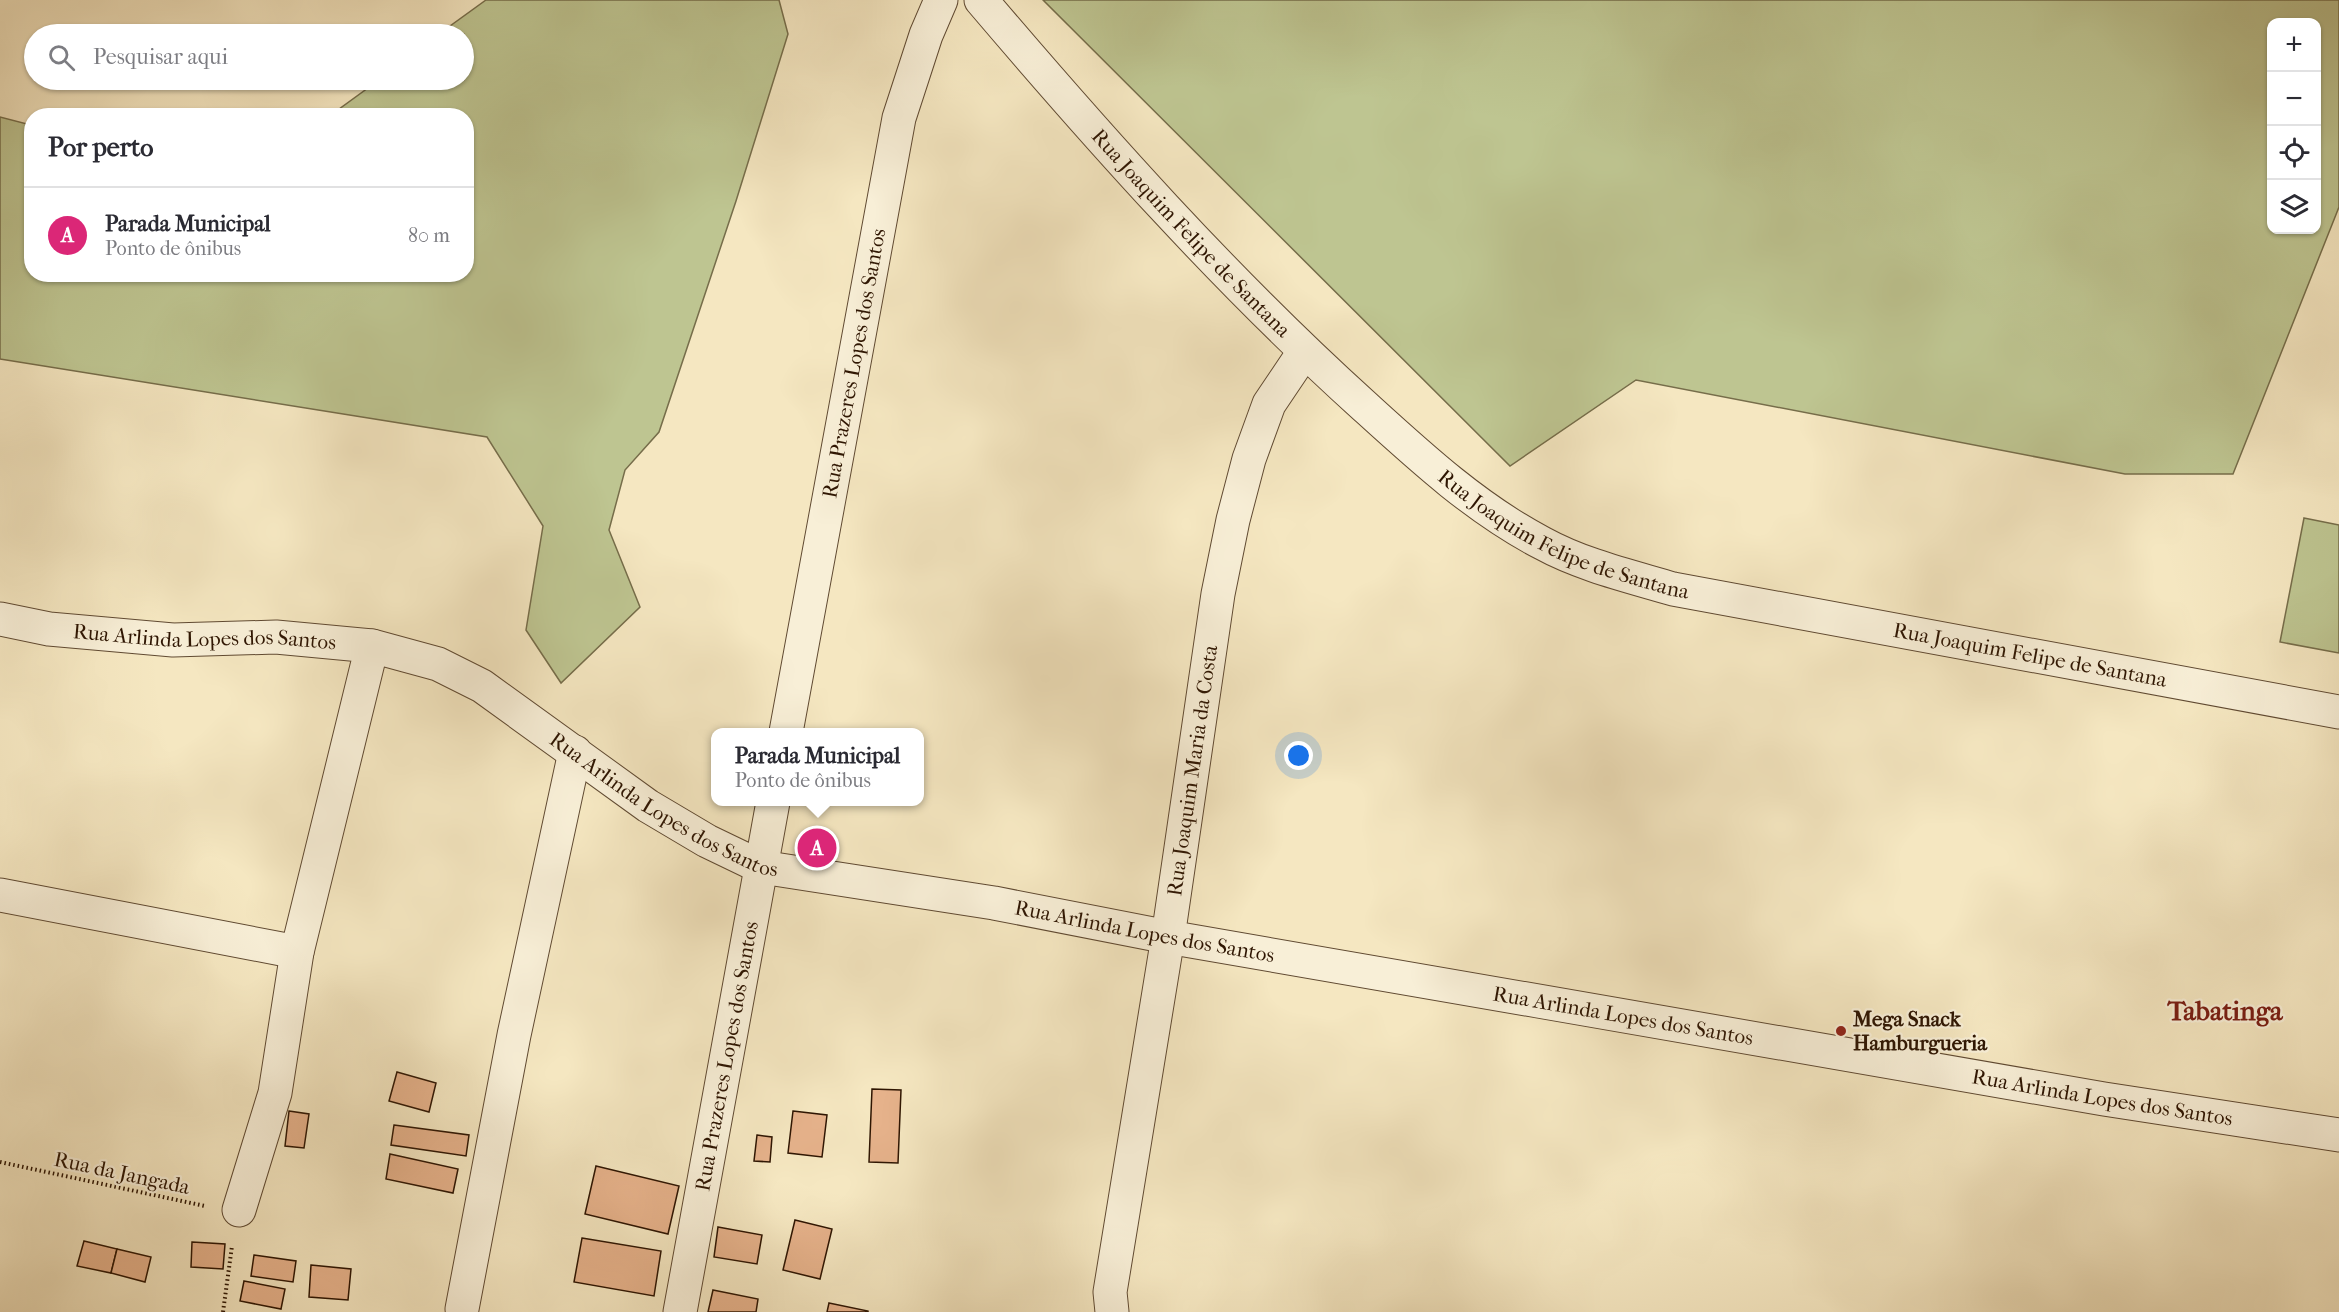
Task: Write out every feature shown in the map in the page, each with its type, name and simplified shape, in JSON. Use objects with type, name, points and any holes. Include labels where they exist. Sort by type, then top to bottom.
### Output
[{"type":"street","name":"Rua Prazeres Lopes dos Santos","points":[[787,728],[899,118],[926,34],[941,0]]},
{"type":"street","name":"Rua Joaquim Felipe de Santana","points":[[981,0],[1151,193],[1304,352],[1404,442],[1476,501],[1542,544],[1598,566],[1673,589],[2339,712]]},
{"type":"street","name":"Rua Joaquim Maria da Costa","points":[[1112,1312],[1110,1292],[1168,937],[1218,594],[1233,520],[1249,459],[1269,404],[1304,352]]},
{"type":"street","name":"Rua Arlinda Lopes dos Santos","points":[[0,619],[49,629],[173,640],[276,637],[372,646],[438,664],[482,686],[648,806],[707,841],[761,867],[994,903],[1168,937],[2103,1099],[2339,1135]]},
{"type":"street","points":[[239,1210],[275,1093],[297,952],[372,646]]},
{"type":"street","points":[[462,1309],[514,1035],[575,752]]},
{"type":"street","name":"Rua Prazeres Lopes dos Santos","points":[[680,1312],[772,806]]},
{"type":"street","points":[[0,895],[297,952]]},
{"type":"path","name":"Rua da Jangada","points":[[0,1162],[204,1206],[239,1210]]},
{"type":"path","points":[[223,1312],[239,1210]]},
{"type":"green space","points":[[486,0],[779,0],[788,34],[736,201],[659,432],[625,470],[609,530],[640,607],[561,683],[526,630],[543,526],[487,437],[0,359],[0,117],[24,123],[24,282],[474,282],[474,108],[340,108],[365,90],[474,90],[474,24],[453,24]]},
{"type":"green space","points":[[1043,0],[2339,0],[2339,207],[2233,474],[2125,474],[1636,380],[1510,466]]},
{"type":"green space","points":[[2304,518],[2339,525],[2339,653],[2280,642]]},
{"type":"building","points":[[397,1072],[436,1083],[429,1112],[389,1101]]},
{"type":"building","points":[[872,1089],[901,1090],[898,1163],[869,1162]]},
{"type":"building","points":[[289,1111],[309,1114],[304,1148],[285,1146]]},
{"type":"building","points":[[793,1111],[827,1115],[822,1157],[788,1153]]},
{"type":"building","points":[[394,1125],[469,1135],[466,1156],[391,1145]]},
{"type":"building","points":[[757,1135],[772,1137],[770,1162],[754,1161]]},
{"type":"building","points":[[390,1154],[458,1169],[453,1193],[386,1179]]},
{"type":"building","points":[[596,1166],[679,1186],[668,1234],[585,1214]]},
{"type":"building","points":[[795,1220],[832,1229],[820,1279],[783,1270]]},
{"type":"building","points":[[718,1227],[762,1235],[757,1264],[714,1257]]},
{"type":"building","points":[[582,1238],[661,1251],[654,1296],[574,1282]]},
{"type":"building","points":[[84,1241],[117,1249],[111,1273],[77,1266]]},
{"type":"building","points":[[192,1242],[225,1244],[223,1269],[191,1267]]},
{"type":"building","points":[[117,1249],[151,1257],[145,1282],[111,1273]]},
{"type":"building","points":[[254,1255],[296,1261],[293,1282],[251,1276]]},
{"type":"building","points":[[311,1265],[351,1269],[348,1300],[309,1297]]},
{"type":"building","points":[[244,1281],[285,1289],[281,1309],[240,1301]]},
{"type":"building","points":[[713,1290],[758,1299],[756,1312],[708,1312]]},
{"type":"building","points":[[829,1303],[868,1311],[868,1312],[827,1312]]},
{"type":"place","name":"Parada Municipal","points":[[817,848]]},
{"type":"place","name":"Mega Snack Hamburgueria","points":[[1841,1031]]},
{"type":"district","name":"Tabatinga","points":[[2225,1011]]}]
